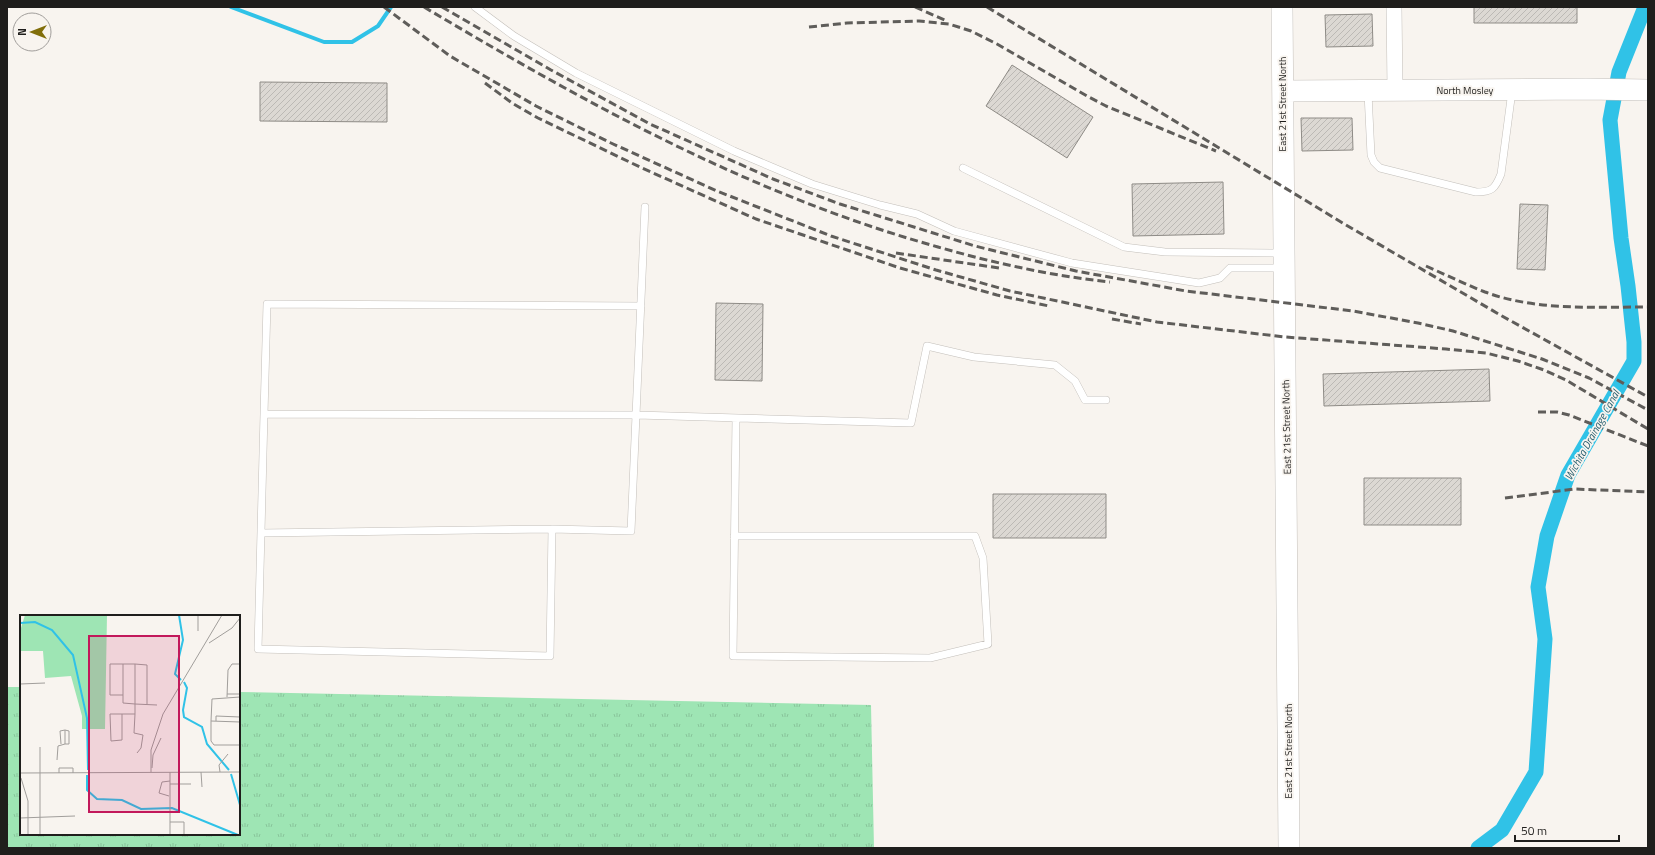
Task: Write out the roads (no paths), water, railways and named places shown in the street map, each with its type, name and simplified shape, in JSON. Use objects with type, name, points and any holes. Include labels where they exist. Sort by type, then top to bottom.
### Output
[{"type":"main road","name":"East 21st Street North","points":[[1282,7],[1289,848]]},
{"type":"main road","name":"North Mosley","points":[[1283,91],[1644,90]]},
{"type":"street","points":[[1394,7],[1395,90]]},
{"type":"lane","points":[[475,7],[514,36],[576,73],[734,151],[812,184],[880,205],[917,214],[954,231],[1072,263],[1199,284],[1220,278],[1230,268],[1284,261]]},
{"type":"lane","points":[[1368,91],[1371,155],[1374,162],[1380,168],[1476,192],[1486,192],[1493,189],[1498,183],[1501,174],[1512,90]]},
{"type":"lane","points":[[963,168],[1124,247],[1165,252],[1284,261]]},
{"type":"lane","points":[[261,533],[552,529],[631,531],[645,207]]},
{"type":"lane","points":[[552,529],[550,656],[258,649],[267,304],[641,306]]},
{"type":"lane","points":[[264,414],[637,415],[911,423],[928,346],[974,357],[1055,365],[1075,382],[1085,400],[1106,400]]},
{"type":"lane","points":[[734,536],[975,536],[983,558],[988,644],[930,658],[733,656],[734,536],[736,418]]},
{"type":"waterway","points":[[231,7],[324,42],[352,42],[378,26],[391,7]]},
{"type":"waterway","name":"Wichita Drainage Canal","points":[[1478,848],[1502,830],[1536,772],[1545,639],[1538,587],[1547,536],[1568,475],[1634,361],[1634,342],[1621,238],[1610,120],[1619,72],[1645,7]]},
{"type":"railway","points":[[384,7],[450,56],[536,106],[611,143],[717,191],[831,236],[936,270],[1010,291],[1157,322],[1285,337],[1486,353],[1518,361],[1544,370],[1566,380],[1648,429]]},
{"type":"railway","points":[[424,7],[548,79],[610,112],[737,174],[802,201],[869,226],[959,253],[1045,273],[1110,282]]},
{"type":"railway","points":[[442,7],[551,70],[650,124],[773,179],[840,204],[975,246],[1076,271],[1186,291],[1353,311],[1453,331],[1542,359],[1589,378],[1648,410]]},
{"type":"railway","points":[[915,7],[947,21]]},
{"type":"railway","points":[[987,7],[1346,225],[1502,316],[1648,397]]},
{"type":"railway","points":[[809,27],[847,23],[919,21],[949,24],[971,31],[997,44],[1106,106],[1216,151]]},
{"type":"railway","points":[[485,83],[512,103],[538,118],[642,168],[756,219],[900,268],[997,295],[1049,306]]},
{"type":"railway","points":[[896,253],[999,268]]},
{"type":"railway","points":[[1426,266],[1485,292],[1524,302],[1565,307],[1648,307]]},
{"type":"railway","points":[[1112,319],[1141,324]]},
{"type":"railway","points":[[1538,412],[1557,412],[1569,415],[1648,446]]},
{"type":"railway","points":[[1505,498],[1575,489],[1648,492]]}]
